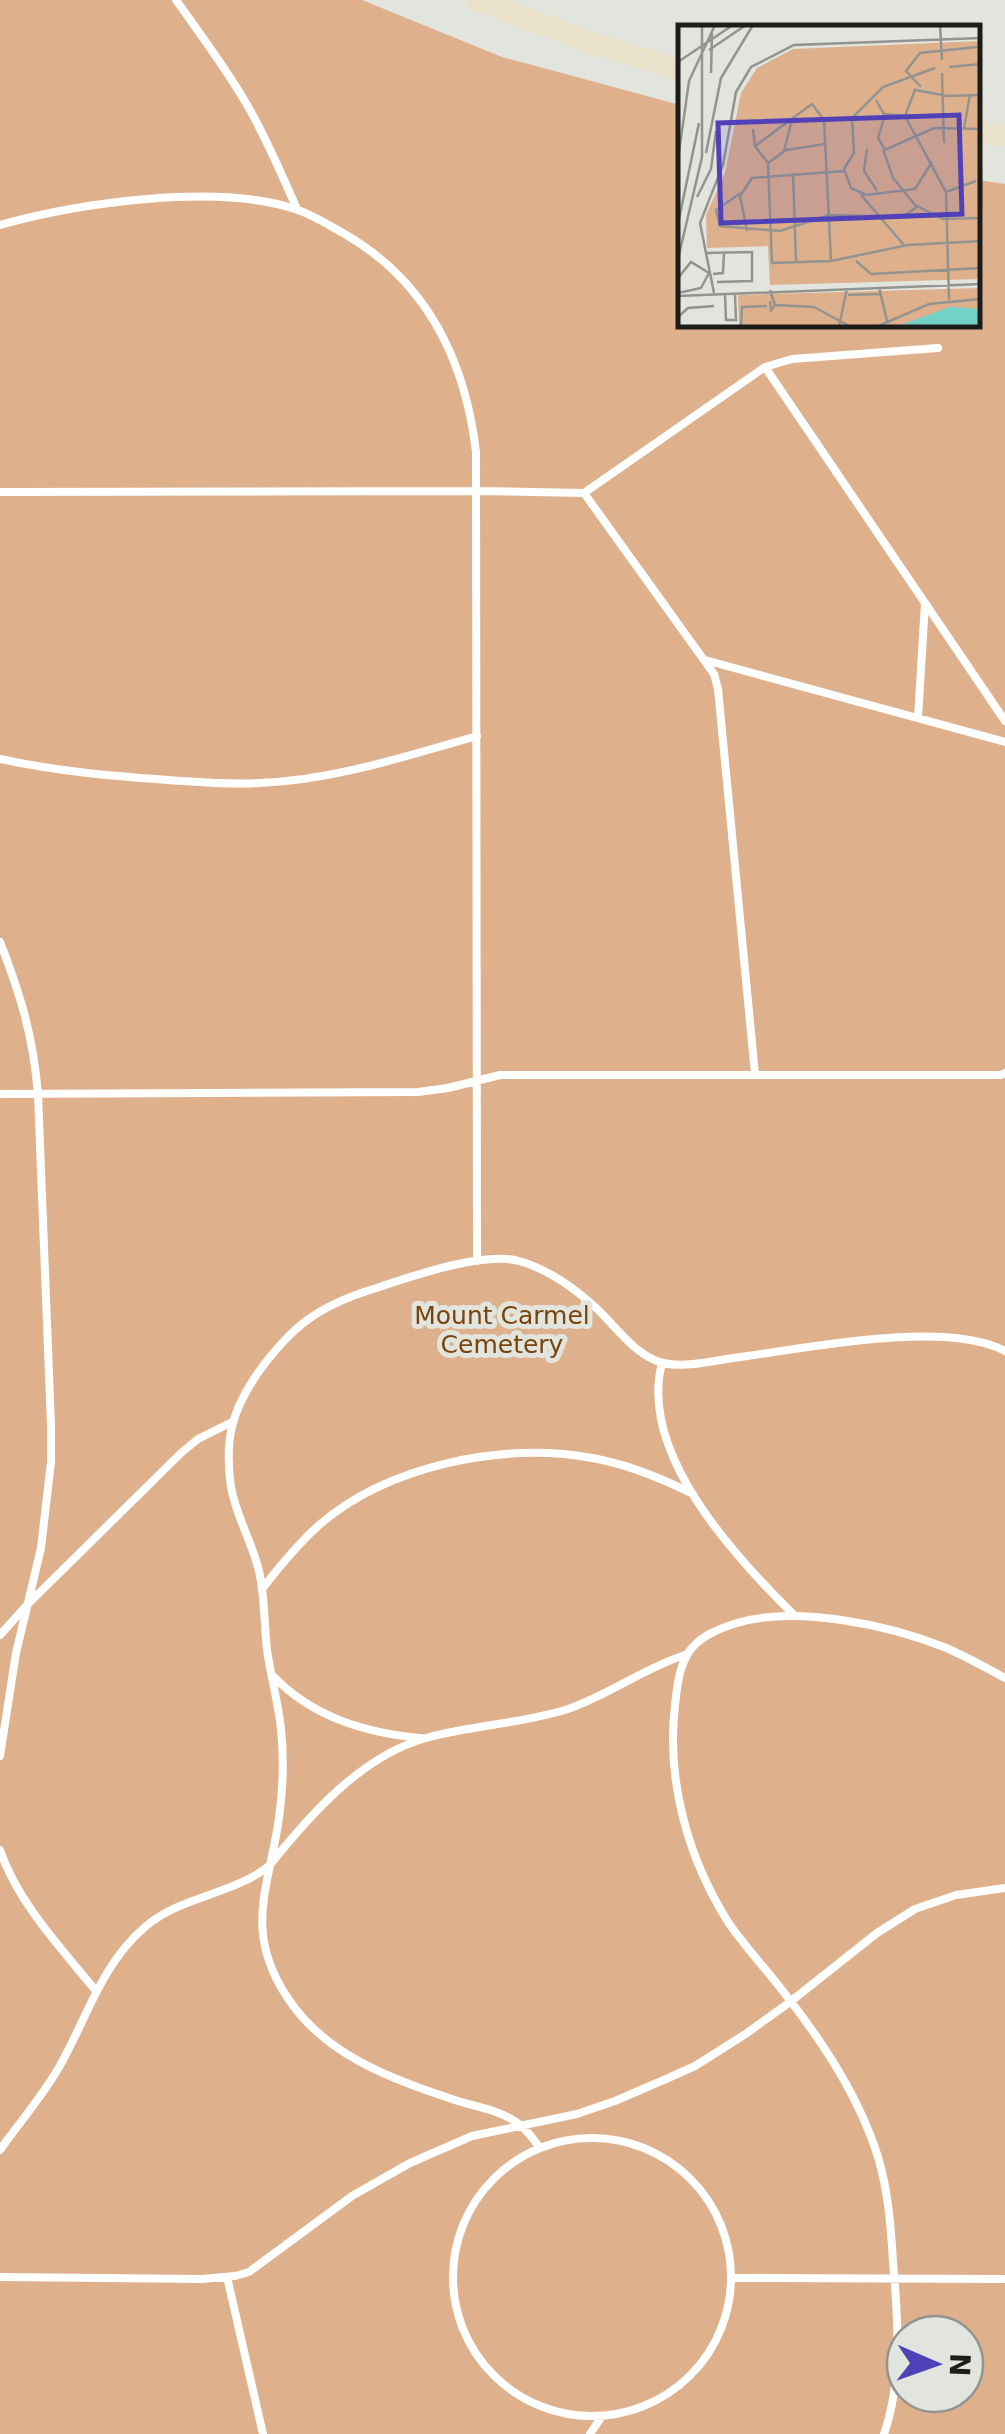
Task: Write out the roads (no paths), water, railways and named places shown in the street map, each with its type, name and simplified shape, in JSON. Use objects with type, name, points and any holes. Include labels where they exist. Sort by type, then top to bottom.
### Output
[{"type":"main road","points":[[477,0],[678,69]]},
{"type":"main road","points":[[980,132],[1005,136]]},
{"type":"lane","points":[[176,0],[248,106],[297,209]]},
{"type":"lane","points":[[0,226],[56,212],[142,200],[260,200],[297,209],[356,240],[403,280],[423,302],[454,360],[466,393],[476,452],[477,491],[477,1260]]},
{"type":"lane","points":[[0,492],[584,493],[764,367],[792,359],[938,348]]},
{"type":"lane","points":[[764,367],[1005,721]]},
{"type":"lane","points":[[584,493],[714,674],[755,1074]]},
{"type":"lane","points":[[918,718],[926,604]]},
{"type":"lane","points":[[706,660],[1005,742]]},
{"type":"lane","points":[[0,760],[127,778],[258,784],[370,766],[477,736]]},
{"type":"lane","points":[[0,942],[26,1013],[34,1050],[51,1425],[42,1548],[16,1653],[0,1756]]},
{"type":"lane","points":[[0,1094],[403,1092],[448,1088],[500,1075],[1005,1073]]},
{"type":"lane","points":[[540,2148],[521,2126],[500,2114],[386,2074],[336,2048],[305,2022],[278,1984],[265,1949],[262,1905],[279,1818],[282,1758],[262,1589],[232,1488],[229,1445],[238,1403],[290,1332],[305,1320],[365,1292],[477,1260],[514,1260],[548,1273],[593,1305],[650,1358],[662,1363],[692,1364],[833,1344],[929,1336],[984,1342],[1005,1350]]},
{"type":"lane","points":[[662,1363],[657,1394],[663,1430],[680,1474],[729,1543],[795,1616]]},
{"type":"lane","points":[[0,1636],[181,1453],[232,1422]]},
{"type":"lane","points":[[262,1589],[301,1543],[362,1496],[404,1477],[477,1458],[543,1452],[593,1458],[693,1494]]},
{"type":"lane","points":[[0,2150],[50,2082],[113,1962],[145,1927],[187,1903],[244,1882],[268,1866],[324,1802],[392,1752],[424,1738],[580,1705],[685,1655],[719,1630],[776,1615],[838,1620],[907,1635],[942,1646],[1005,1678]]},
{"type":"lane","points":[[685,1655],[675,1703],[675,1784],[706,1882],[728,1922],[830,2056],[870,2134],[886,2195],[895,2279],[896,2378],[894,2403],[884,2434]]},
{"type":"lane","points":[[272,1675],[310,1707],[331,1717],[388,1735],[424,1738]]},
{"type":"lane","points":[[0,1850],[19,1889],[96,1990]]},
{"type":"lane","points":[[0,2278],[228,2278],[249,2272],[352,2196],[410,2163],[472,2136],[590,2110],[666,2079],[719,2052],[790,2002],[877,1932],[915,1909],[945,1898],[1005,1888]]},
{"type":"lane","points":[[594,2137],[630,2142],[664,2158],[692,2180],[717,2215],[727,2244],[731,2278],[722,2328],[713,2347],[688,2378],[641,2408],[602,2416],[564,2414],[513,2392],[474,2350],[454,2291],[456,2250],[468,2213],[492,2180],[522,2156],[540,2148],[594,2137]]},
{"type":"lane","points":[[228,2278],[263,2434]]},
{"type":"lane","points":[[731,2278],[1005,2279]]},
{"type":"lane","points":[[590,2434],[602,2416]]},
{"type":"park label","name":"Mount Carmel Cemetery","points":[[502,1330]]}]
